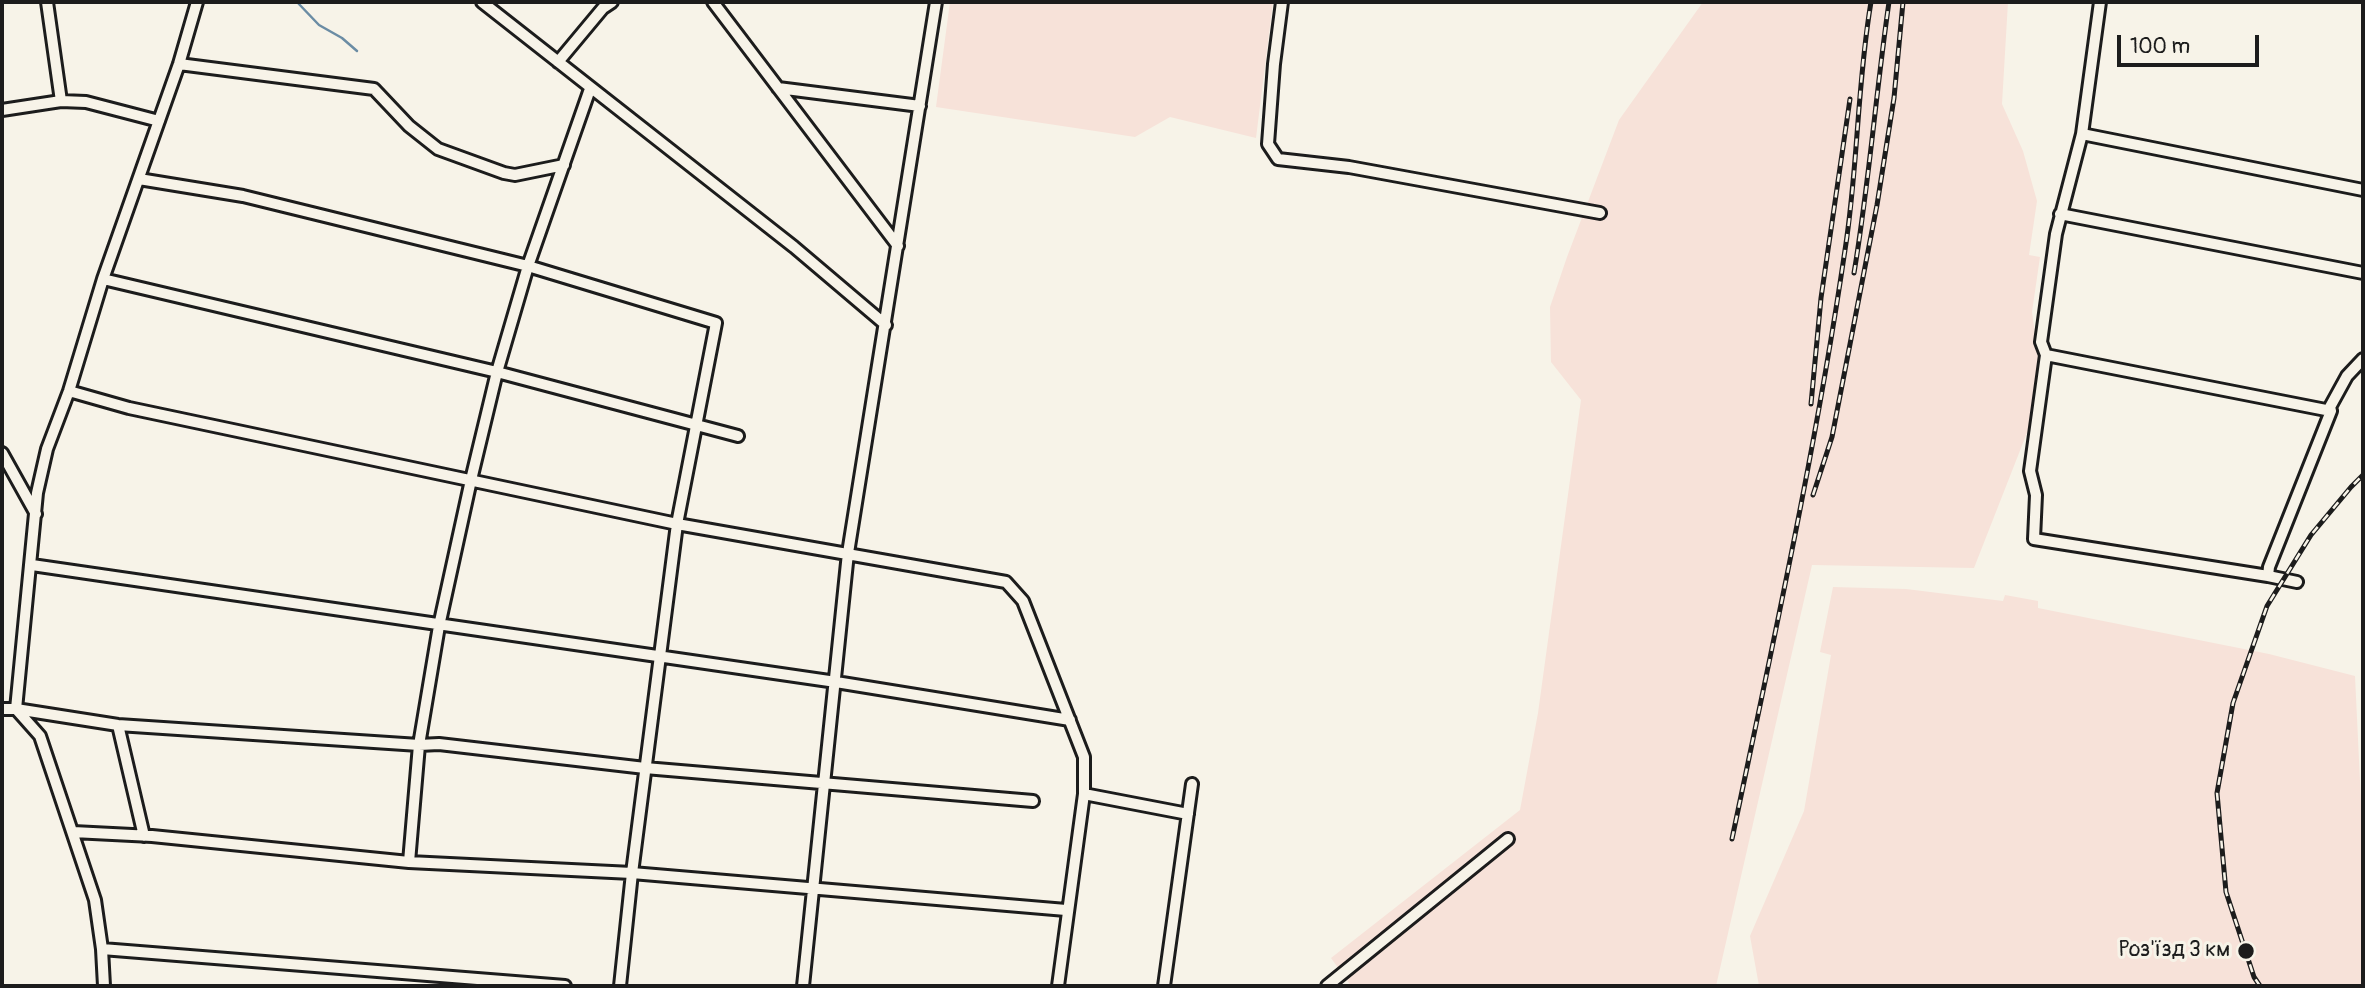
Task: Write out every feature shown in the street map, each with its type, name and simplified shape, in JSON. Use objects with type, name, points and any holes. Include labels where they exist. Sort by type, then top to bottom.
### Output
[{"type":"street","points":[[47,2],[61,101]]},
{"type":"street","points":[[104,986],[95,900],[40,736],[16,709],[37,493],[47,449],[69,391],[103,279],[179,64],[197,2]]},
{"type":"street","points":[[482,2],[794,247],[886,325]]},
{"type":"street","points":[[713,2],[898,247]]},
{"type":"street","points":[[803,986],[848,553],[936,2]]},
{"type":"street","points":[[1282,2],[1268,144],[1278,159],[1349,167],[1600,213]]},
{"type":"street","points":[[2100,2],[2081,134],[2060,214],[2041,342],[2046,355],[2031,471],[2036,495],[2034,539],[2297,582]]},
{"type":"street","points":[[558,62],[605,4]]},
{"type":"street","points":[[179,64],[374,89],[409,126],[438,149],[515,175],[564,165]]},
{"type":"street","points":[[778,88],[920,106]]},
{"type":"street","points":[[409,862],[419,745],[439,626],[471,480],[497,372],[528,266],[590,89]]},
{"type":"street","points":[[2,110],[61,101],[86,102],[159,121]]},
{"type":"street","points":[[2081,134],[2363,190]]},
{"type":"street","points":[[139,179],[243,196],[528,266],[716,323],[677,524],[620,986]]},
{"type":"street","points":[[2060,214],[2363,273]]},
{"type":"street","points":[[103,279],[497,372],[738,436]]},
{"type":"street","points":[[2046,355],[2331,411]]},
{"type":"street","points":[[2268,576],[2272,558],[2331,411],[2330,407],[2347,376],[2363,359]]},
{"type":"street","points":[[69,391],[129,408],[677,524],[1006,582],[1023,601],[1084,757],[1084,794],[1066,910],[1058,986]]},
{"type":"street","points":[[2,453],[36,514]]},
{"type":"street","points":[[32,565],[836,682],[1070,720]]},
{"type":"street","points":[[2,709],[118,724],[419,745],[439,744],[645,768],[1033,801]]},
{"type":"street","points":[[118,724],[144,836]]},
{"type":"street","points":[[1164,986],[1192,784]]},
{"type":"street","points":[[1084,794],[1188,814]]},
{"type":"street","points":[[73,832],[144,836],[409,862],[632,873],[1066,910]]},
{"type":"street","points":[[1327,986],[1508,839]]},
{"type":"street","points":[[102,948],[565,986]]},
{"type":"shaded area","points":[[950,2],[1273,2],[1256,138],[1170,117],[1135,137],[936,107]]},
{"type":"shaded area","points":[[1703,2],[2008,2],[2002,104],[2023,151],[2037,201],[2029,255],[2040,257],[2032,312],[2039,364],[2030,425],[1974,568],[1812,565],[1716,986],[1351,986],[1331,958],[1520,810],[1538,713],[1581,400],[1551,362],[1550,307],[1619,120]]},
{"type":"shaded area","points":[[1833,587],[1906,589],[2003,601],[2005,595],[2038,601],[2038,608],[2269,654],[2355,676],[2363,803],[2363,986],[1759,986],[1750,936],[1804,811],[1831,655],[1820,652]]},
{"type":"waterway","points":[[297,2],[319,25],[342,38],[357,51]]},
{"type":"railway","points":[[1732,839],[1793,545],[1834,324],[1853,188],[1871,2]]},
{"type":"railway","points":[[1854,273],[1889,2]]},
{"type":"railway","points":[[1813,495],[1832,437],[1877,205],[1894,98],[1903,2]]},
{"type":"railway","points":[[1811,404],[1821,298],[1850,99]]},
{"type":"railway","points":[[2260,986],[2254,977],[2226,892],[2217,793],[2233,703],[2267,606],[2311,535],[2363,475]]},
{"type":"place","name":"Роз'їзд 3 км","points":[[2246,951]]}]
